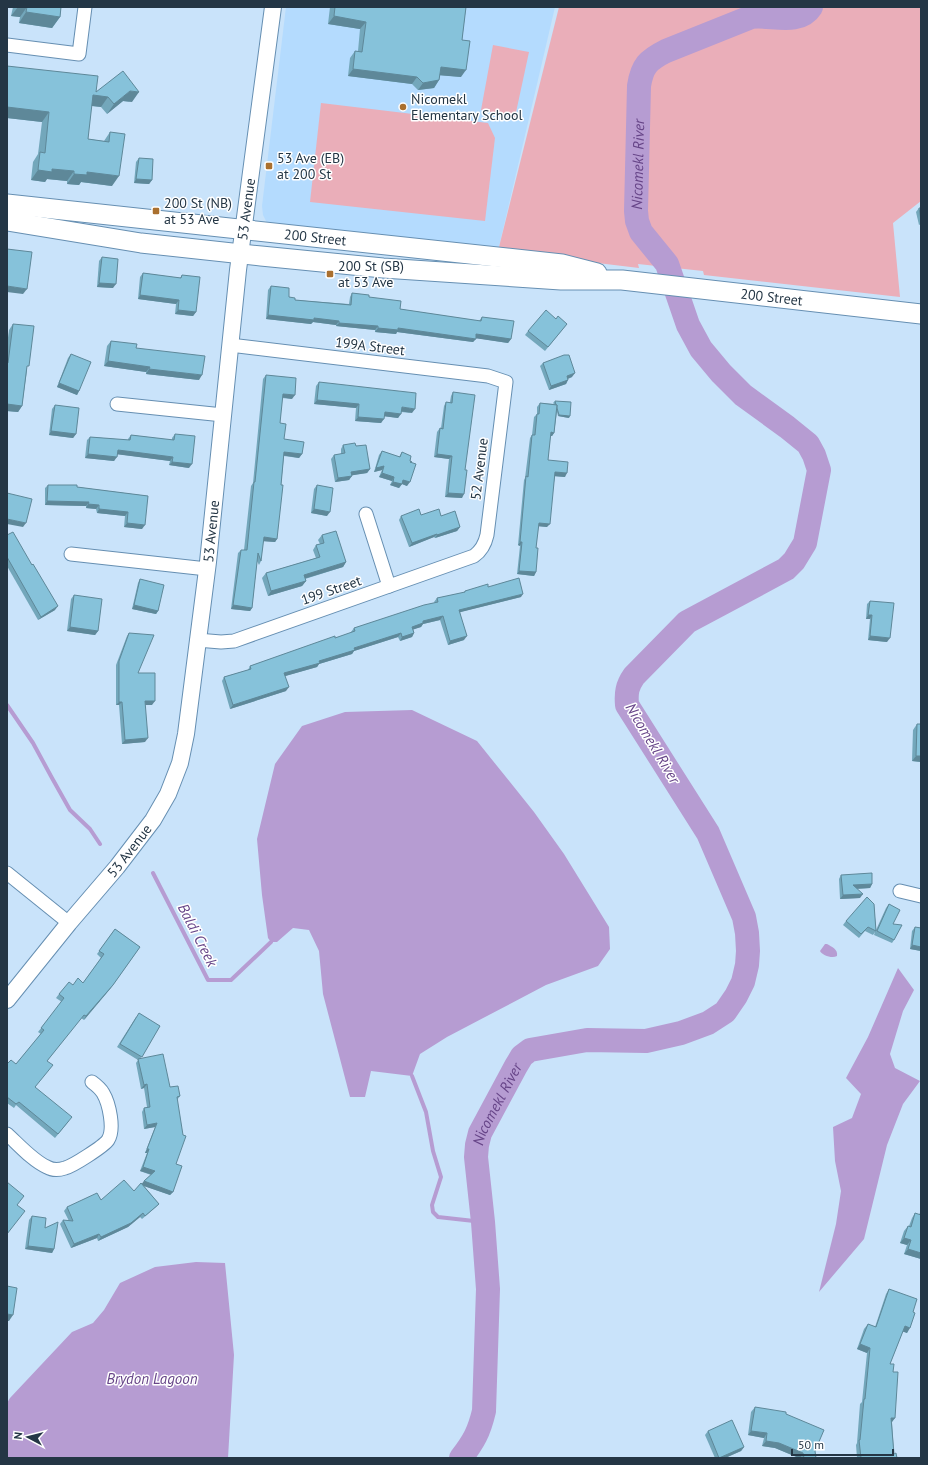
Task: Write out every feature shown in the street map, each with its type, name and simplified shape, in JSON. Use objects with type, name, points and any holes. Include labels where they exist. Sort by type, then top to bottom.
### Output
[{"type":"main road","name":"200 Street","points":[[7,204],[562,264],[622,280]]},
{"type":"main road","name":"200 Street","points":[[7,221],[141,242],[241,254],[383,268],[561,280],[622,280],[921,314]]},
{"type":"street","points":[[7,45],[79,54],[85,7]]},
{"type":"street","name":"53 Avenue","points":[[7,1000],[69,923],[117,867],[153,820],[168,794],[175,778],[184,748],[207,569],[230,345],[273,7]]},
{"type":"street","name":"199A Street","points":[[230,345],[488,376],[506,382]]},
{"type":"street","name":"52 Avenue","points":[[474,556],[483,547],[487,535],[506,382]]},
{"type":"street","points":[[117,404],[223,415]]},
{"type":"street","points":[[366,514],[389,586]]},
{"type":"street","points":[[71,554],[207,569]]},
{"type":"street","name":"199 Street","points":[[197,640],[221,642],[234,641],[474,556]]},
{"type":"street","points":[[7,873],[69,923]]},
{"type":"street","points":[[900,891],[921,896]]},
{"type":"street","points":[[7,1134],[39,1162],[52,1169],[66,1168],[97,1150],[108,1140],[111,1134],[112,1126],[107,1101],[104,1094],[99,1087],[92,1082]]},
{"type":"shaded area","name":"Nicomekl Elementary School","points":[[286,7],[555,7],[498,251],[267,223],[263,215],[262,206]]},
{"type":"shaded area","points":[[559,7],[921,7],[921,201],[893,223],[900,297],[704,275],[703,271],[638,264],[639,268],[498,251]]},
{"type":"shaded area","points":[[493,45],[529,52],[515,117],[481,110]]},
{"type":"shaded area","points":[[321,103],[488,123],[495,138],[485,221],[310,202]]},
{"type":"water","points":[[412,710],[477,741],[534,812],[564,854],[609,927],[610,949],[598,966],[546,985],[447,1037],[420,1054],[412,1076],[371,1071],[365,1097],[350,1097],[323,994],[319,951],[309,930],[293,928],[277,942],[271,942],[268,938],[262,895],[257,839],[275,764],[302,726],[345,712]]},
{"type":"water","points":[[825,944],[834,948],[837,952],[837,956],[830,957],[820,951]]},
{"type":"water","points":[[898,968],[914,990],[903,1011],[890,1054],[895,1068],[920,1081],[903,1104],[887,1145],[864,1239],[819,1292],[836,1224],[841,1191],[835,1161],[833,1127],[852,1118],[861,1094],[846,1078],[868,1037]]},
{"type":"water","name":"Brydon Lagoon","points":[[196,1262],[225,1263],[234,1355],[228,1458],[7,1458],[7,1403],[72,1332],[93,1323],[104,1310],[120,1283],[155,1267]]},
{"type":"building","points":[[27,7],[61,7],[60,17],[26,12]]},
{"type":"building","points":[[335,7],[466,7],[462,40],[470,41],[466,70],[441,67],[439,80],[423,83],[417,77],[353,69],[355,51],[362,52],[366,22],[334,16]]},
{"type":"building","points":[[7,66],[98,76],[96,92],[123,71],[139,92],[130,91],[114,104],[108,97],[93,95],[88,139],[109,142],[110,132],[125,134],[119,176],[87,172],[87,175],[74,174],[74,171],[52,169],[52,172],[38,170],[40,152],[45,153],[49,112],[7,107]]},
{"type":"building","points":[[139,158],[153,159],[152,180],[136,179]]},
{"type":"building","points":[[919,208],[921,208],[921,220]]},
{"type":"building","points":[[7,249],[32,252],[27,289],[7,286]]},
{"type":"building","points":[[102,257],[118,259],[116,284],[99,283]]},
{"type":"building","points":[[143,273],[181,278],[182,275],[200,277],[196,312],[178,310],[179,300],[140,295]]},
{"type":"building","points":[[271,286],[289,288],[289,297],[295,298],[295,300],[351,305],[352,293],[369,295],[369,297],[401,301],[400,309],[481,321],[482,317],[514,321],[511,339],[476,334],[476,339],[398,328],[398,330],[378,328],[378,326],[339,323],[339,321],[314,318],[314,320],[268,315]]},
{"type":"building","points":[[546,310],[556,319],[558,316],[567,324],[548,347],[528,331]]},
{"type":"building","points":[[13,324],[34,326],[22,406],[7,404],[7,363]]},
{"type":"building","points":[[111,341],[137,344],[136,348],[205,356],[202,375],[149,369],[150,367],[108,361]]},
{"type":"building","points":[[71,354],[91,362],[79,391],[59,383]]},
{"type":"building","points":[[564,355],[569,355],[575,373],[567,376],[568,380],[551,386],[543,363]]},
{"type":"building","points":[[266,375],[296,378],[295,395],[283,394],[280,423],[286,424],[284,439],[304,442],[302,454],[284,452],[281,485],[283,485],[277,539],[264,537],[261,561],[258,553],[252,608],[233,605],[241,550],[247,550]]},
{"type":"building","points":[[319,382],[416,393],[415,409],[402,407],[401,414],[385,412],[384,419],[358,417],[359,404],[317,400]]},
{"type":"building","points":[[453,392],[475,395],[465,470],[467,470],[464,494],[448,493],[452,456],[437,454],[440,428],[443,429],[446,402],[452,403]]},
{"type":"building","points":[[555,401],[571,402],[570,416],[559,415]]},
{"type":"building","points":[[540,403],[557,405],[554,433],[551,432],[548,460],[568,462],[567,473],[555,472],[550,524],[539,523],[536,548],[538,548],[536,572],[519,571],[526,476],[528,477],[532,435],[535,435],[537,414],[539,414]]},
{"type":"building","points":[[55,405],[79,408],[76,434],[51,431]]},
{"type":"building","points":[[175,434],[195,436],[192,464],[172,462],[173,457],[118,450],[117,457],[88,454],[90,437],[130,440],[131,435],[174,440]]},
{"type":"building","points":[[355,443],[356,446],[366,445],[370,469],[351,472],[352,476],[338,478],[334,455],[345,453],[343,445]]},
{"type":"building","points":[[382,451],[400,457],[402,452],[411,456],[410,461],[412,462],[410,462],[416,464],[410,482],[403,480],[402,484],[393,482],[394,477],[382,473],[384,466],[376,468]]},
{"type":"building","points":[[48,485],[77,485],[77,487],[148,496],[145,525],[127,523],[128,512],[99,509],[99,505],[88,504],[89,502],[47,501]]},
{"type":"building","points":[[317,485],[333,488],[330,512],[314,509]]},
{"type":"building","points":[[7,493],[32,499],[26,523],[7,519]]},
{"type":"building","points":[[419,509],[421,515],[439,509],[441,516],[455,511],[460,527],[412,543],[401,516]]},
{"type":"building","points":[[336,531],[346,562],[304,575],[306,581],[271,591],[266,573],[320,557],[316,545],[324,543],[322,535]]},
{"type":"building","points":[[13,532],[58,606],[41,617],[7,557],[7,535]]},
{"type":"building","points":[[519,578],[523,594],[459,610],[467,636],[450,641],[443,616],[423,621],[423,623],[412,627],[414,633],[402,637],[401,633],[354,648],[355,650],[319,661],[320,663],[284,673],[289,687],[233,705],[224,677],[251,669],[250,666],[335,636],[335,638],[355,631],[354,628],[424,605],[438,602],[437,598],[465,592],[488,584],[488,587]]},
{"type":"building","points":[[140,579],[164,585],[158,611],[134,605]]},
{"type":"building","points":[[74,595],[102,599],[98,631],[70,627]]},
{"type":"building","points":[[870,601],[894,603],[890,638],[870,636],[872,615],[868,615]]},
{"type":"building","points":[[129,633],[154,635],[138,673],[155,673],[155,701],[145,701],[148,738],[125,740],[122,702],[119,702],[119,661]]},
{"type":"building","points":[[917,724],[921,724],[921,756],[916,756]]},
{"type":"building","points":[[872,873],[872,884],[853,885],[863,894],[843,895],[841,875]]},
{"type":"building","points":[[867,897],[874,904],[876,931],[868,927],[861,934],[846,921]]},
{"type":"building","points":[[889,904],[900,910],[893,924],[902,925],[894,940],[877,931]]},
{"type":"building","points":[[915,927],[921,928],[921,947],[912,945]]},
{"type":"building","points":[[115,929],[140,947],[113,985],[86,1016],[84,1015],[47,1061],[53,1065],[35,1087],[72,1117],[58,1134],[19,1102],[16,1104],[7,1097],[7,1064],[11,1060],[16,1064],[44,1030],[41,1028],[64,998],[59,994],[69,982],[73,985],[78,978],[83,983],[104,954],[99,951]]},
{"type":"building","points":[[139,1013],[160,1026],[142,1057],[120,1044]]},
{"type":"building","points":[[163,1054],[170,1087],[178,1086],[180,1096],[177,1097],[183,1135],[186,1136],[176,1164],[182,1166],[173,1192],[144,1181],[155,1171],[143,1167],[149,1149],[147,1149],[157,1123],[147,1125],[144,1108],[150,1107],[147,1084],[144,1085],[138,1059]]},
{"type":"building","points":[[124,1180],[134,1191],[141,1183],[159,1204],[145,1216],[143,1213],[131,1223],[101,1237],[99,1234],[74,1244],[63,1220],[73,1221],[67,1207],[97,1193],[101,1200]]},
{"type":"building","points":[[7,1182],[24,1196],[17,1205],[25,1211],[7,1234]]},
{"type":"building","points":[[915,1213],[921,1215],[921,1253],[908,1249],[911,1240],[904,1238],[908,1226],[911,1227]]},
{"type":"building","points":[[32,1216],[46,1218],[45,1228],[58,1222],[54,1249],[28,1246]]},
{"type":"building","points":[[7,1286],[17,1288],[13,1315],[7,1314]]},
{"type":"building","points":[[889,1289],[917,1299],[913,1312],[915,1313],[910,1328],[905,1326],[890,1364],[894,1364],[893,1372],[898,1372],[895,1418],[891,1418],[894,1454],[896,1453],[897,1458],[861,1458],[859,1440],[870,1348],[860,1344],[868,1324],[876,1327]]},
{"type":"building","points":[[755,1407],[786,1412],[786,1414],[824,1430],[815,1451],[816,1458],[804,1458],[803,1453],[779,1443],[766,1441],[767,1433],[751,1431]]},
{"type":"building","points":[[732,1420],[744,1447],[719,1458],[708,1431]]},
{"type":"waterway","name":"Nicomekl River","points":[[461,1458],[476,1436],[484,1411],[488,1289],[476,1157],[477,1145],[480,1133],[516,1066],[522,1056],[530,1050],[587,1040],[646,1041],[681,1033],[708,1023],[725,1012],[736,996],[743,982],[747,965],[748,951],[744,917],[708,833],[627,705],[628,686],[634,676],[687,622],[786,569],[794,561],[805,543],[819,470],[814,455],[808,444],[743,395],[721,373],[701,349],[688,325],[667,264],[641,232],[637,221],[636,211],[639,86],[642,73],[647,64],[655,57],[666,51],[751,17],[792,18],[806,13],[811,7]]},
{"type":"waterway","name":"Baldi Creek","points":[[7,705],[33,743],[70,810],[90,829],[100,844]]},
{"type":"waterway","name":"Baldi Creek","points":[[153,873],[208,980],[231,980],[271,942]]},
{"type":"waterway","name":"Baldi Creek","points":[[412,1076],[426,1112],[433,1151],[441,1177],[432,1205],[433,1212],[438,1217],[483,1222]]},
{"type":"place","name":"Nicomekl Elementary School","points":[[403,107]]},
{"type":"place","name":"53 Ave (EB) at 200 St","points":[[269,166]]},
{"type":"place","name":"200 St (NB) at 53 Ave","points":[[156,211]]},
{"type":"place","name":"200 St (SB) at 53 Ave","points":[[330,274]]}]
